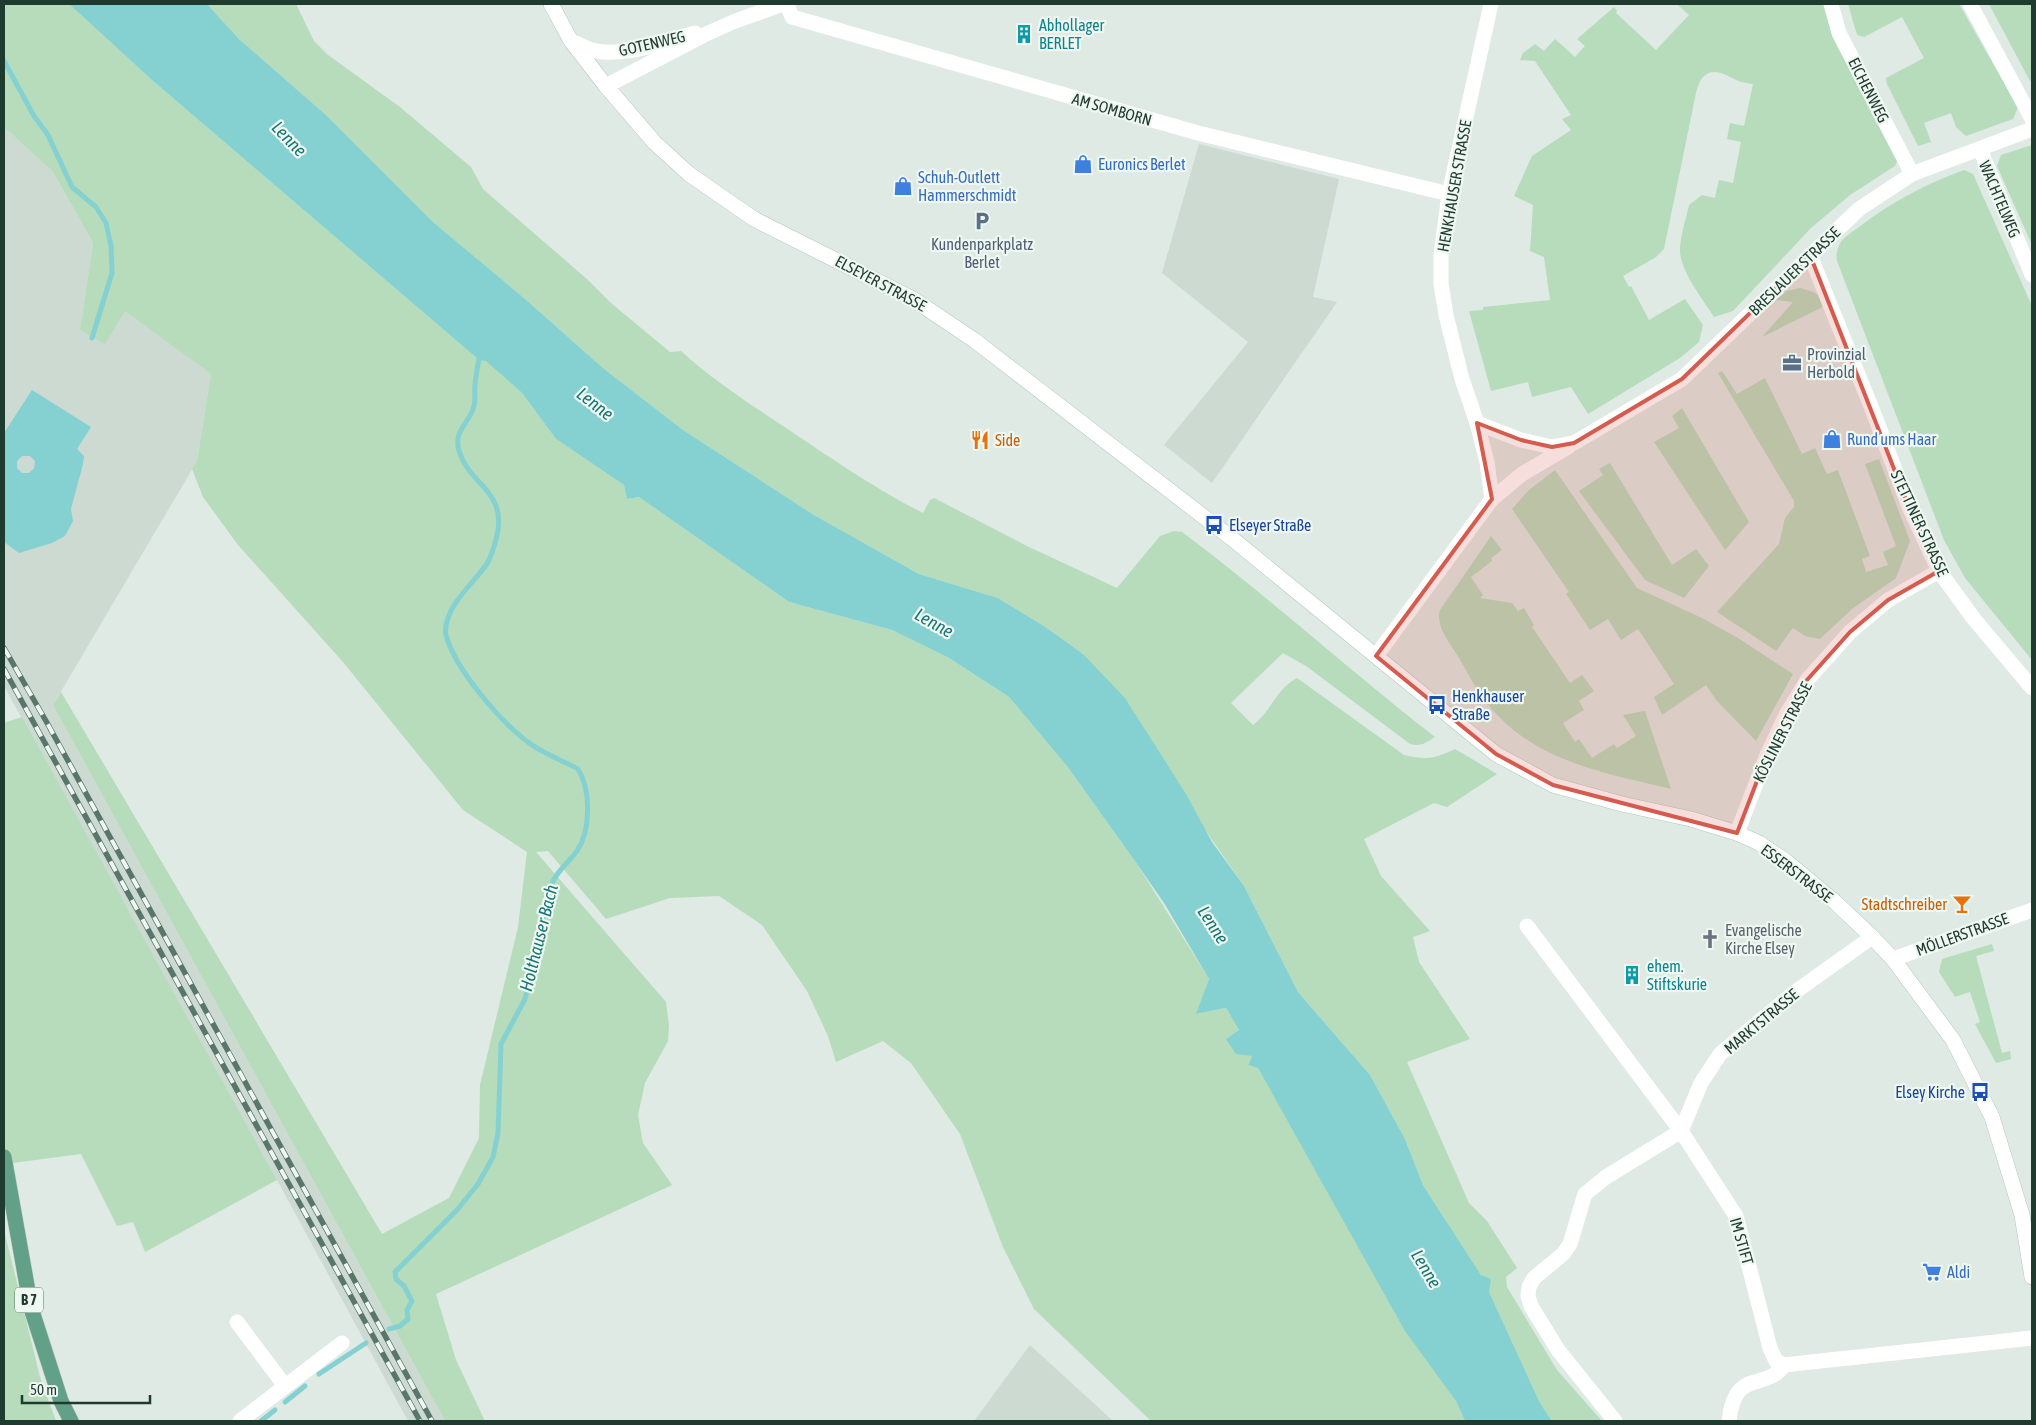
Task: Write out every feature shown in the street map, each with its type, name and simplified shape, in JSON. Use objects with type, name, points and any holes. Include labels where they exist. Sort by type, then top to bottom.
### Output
[{"type":"main road","name":"B 7","points":[[4,1157],[30,1308],[61,1401],[71,1421]]},
{"type":"street","name":"ELSEYER STRASSE","points":[[551,4],[571,41],[606,86],[654,142],[689,174],[754,219],[841,262],[938,314],[1230,537],[1376,656]]},
{"type":"street","name":"GOTENWEG","points":[[571,41],[595,51],[617,52],[645,47],[733,22],[785,4]]},
{"type":"street","name":"AM SOMBORN","points":[[785,4],[792,17],[1076,100],[1198,133],[1449,194]]},
{"type":"street","name":"HENKHAUSER STRASSE","points":[[1491,4],[1449,194],[1441,255],[1441,284],[1446,315],[1462,379],[1477,423],[1487,462],[1492,499]]},
{"type":"street","name":"EICHENWEG","points":[[1831,4],[1839,33],[1912,174]]},
{"type":"street","points":[[1970,4],[2032,119]]},
{"type":"street","name":"GOTENWEG","points":[[606,86],[733,22]]},
{"type":"street","name":"BRESLAUER STRASSE","points":[[1492,499],[1522,474],[1682,379],[1859,209],[1912,174],[2032,129]]},
{"type":"street","name":"WACHTELWEG","points":[[1980,149],[2032,275]]},
{"type":"street","name":"STETTINER STRASSE","points":[[1810,255],[1909,507],[1939,571],[1974,619],[2032,688]]},
{"type":"street","name":"BRESLAUER STRASSE","points":[[1477,423],[1521,440],[1552,447],[1574,443]]},
{"type":"street","points":[[1376,656],[1492,499]]},
{"type":"street","name":"KÖSLINER STRASSE","points":[[1737,833],[1767,755],[1786,715],[1806,680],[1850,632],[1888,600],[1939,571]]},
{"type":"street","name":"ESSERSTRASSE","points":[[1376,656],[1496,754],[1553,785],[1622,804],[1691,819],[1737,833],[1787,862],[1835,902],[1872,937],[1893,959],[1953,1040],[1992,1117],[2022,1215],[2032,1277]]},
{"type":"street","name":"MÖLLERSTRASSE","points":[[1893,959],[2032,910]]},
{"type":"street","name":"IM STIFT","points":[[1527,926],[1681,1131],[1736,1216],[1770,1348],[1776,1361],[1784,1365]]},
{"type":"street","name":"MARKTSTRASSE","points":[[1681,1131],[1702,1083],[1720,1054],[1795,992],[1872,937]]},
{"type":"street","points":[[1615,1421],[1558,1350],[1531,1306],[1528,1296],[1529,1287],[1534,1278],[1563,1254],[1570,1244],[1585,1194],[1606,1177],[1681,1131]]},
{"type":"street","points":[[237,1322],[285,1386]]},
{"type":"street","points":[[1729,1421],[1730,1410],[1737,1393],[1752,1381],[1776,1374],[1784,1365],[2032,1338]]},
{"type":"street","points":[[240,1421],[342,1343]]},
{"type":"highlighted area","points":[[1810,255],[1909,507],[1939,571],[1888,600],[1850,632],[1807,680],[1767,755],[1737,833],[1553,785],[1496,754],[1376,656],[1492,499],[1477,423],[1521,440],[1552,447],[1574,443],[1682,379]]},
{"type":"shaded area","points":[[4,127],[53,172],[93,243],[80,330],[125,310],[211,374],[197,461],[53,705],[445,1421],[408,1421],[4,686]]},
{"type":"shaded area","points":[[1199,144],[1339,179],[1313,297],[1337,302],[1212,483],[1164,445],[1248,342],[1162,273]]},
{"type":"shaded area","points":[[1030,1345],[1113,1421],[974,1421]]},
{"type":"green space","points":[[4,4],[69,4],[153,81],[479,360],[486,360],[522,393],[556,439],[624,485],[627,499],[639,497],[789,602],[892,630],[949,658],[1009,697],[1067,766],[1137,864],[1209,979],[1197,1014],[1226,1008],[1239,1030],[1226,1039],[1252,1056],[1248,1065],[1258,1068],[1456,1401],[1465,1421],[1151,1421],[1034,1309],[1003,1247],[960,1134],[911,1063],[883,1041],[836,1062],[828,1036],[807,991],[762,925],[719,896],[670,898],[606,919],[548,851],[536,852],[666,1002],[669,1026],[668,1041],[645,1083],[638,1115],[643,1143],[672,1185],[436,1294],[456,1360],[485,1421],[445,1421],[53,705],[61,692],[382,1234],[449,1198],[479,1138],[480,1085],[518,927],[527,852],[463,810],[343,662],[238,545],[203,497],[192,469],[197,461],[211,374],[125,311],[105,344],[80,330],[93,243],[53,172],[4,127]]},
{"type":"green space","points":[[207,4],[296,4],[314,41],[328,55],[400,107],[471,167],[483,189],[588,280],[611,303],[670,352],[681,351],[746,401],[836,462],[888,494],[923,513],[930,500],[934,498],[1029,547],[1117,588],[1160,536],[1174,531],[1182,532],[1435,737],[1423,744],[1410,744],[1306,666],[1283,653],[1231,703],[1253,725],[1265,714],[1283,689],[1297,678],[1404,755],[1430,758],[1455,749],[1497,774],[1447,807],[1434,803],[1364,839],[1381,876],[1430,931],[1413,937],[1419,962],[1470,1039],[1407,1062],[1469,1203],[1487,1221],[1517,1268],[1506,1277],[1507,1287],[1557,1370],[1602,1421],[1552,1421],[1540,1403],[1481,1275],[1423,1185],[1405,1139],[1370,1075],[1298,992],[1244,886],[1083,654],[1047,628],[998,598],[919,574],[814,515],[683,430],[603,368],[524,298],[433,222],[326,115],[239,39]]},
{"type":"green space","points":[[1677,4],[1826,4],[1899,157],[1895,166],[1850,195],[1811,228],[1733,311],[1714,317],[1693,286],[1684,268],[1680,251],[1681,240],[1689,205],[1702,195],[1715,198],[1719,180],[1733,183],[1741,142],[1727,139],[1730,123],[1744,126],[1753,84],[1741,82],[1722,73],[1712,72],[1707,74],[1702,78],[1696,93],[1664,249],[1656,257],[1623,276],[1629,287],[1631,286],[1649,320],[1685,299],[1703,325],[1699,342],[1680,358],[1588,414],[1571,387],[1532,397],[1528,382],[1491,391],[1469,311],[1483,310],[1483,307],[1550,300],[1544,257],[1530,251],[1533,205],[1514,196],[1532,156],[1571,130],[1562,119],[1571,115],[1535,61],[1520,60],[1523,53],[1535,44],[1544,51],[1555,39],[1575,57],[1585,46],[1577,39],[1614,7],[1617,11],[1616,13],[1656,50],[1689,15]]},
{"type":"green space","points":[[1848,4],[1959,4],[2018,107],[2013,119],[1966,136],[1956,127],[1951,113],[1924,123],[1931,142],[1918,146],[1887,84],[1886,78],[1924,58],[1902,17],[1864,37],[1857,35]]},
{"type":"green space","points":[[1989,4],[2032,4],[2032,82],[2030,81]]},
{"type":"green space","points":[[2032,145],[2032,245],[1997,166],[2001,155]]},
{"type":"green space","points":[[1964,170],[1973,174],[2032,306],[2032,660],[1965,578],[1944,540],[1837,261],[1838,249],[1843,240],[1871,218],[1909,194]]},
{"type":"green space","points":[[1800,288],[1816,294],[1827,305],[1762,337],[1793,302],[1776,300],[1787,291]]},
{"type":"green space","points":[[1722,371],[1737,394],[1765,378],[1802,454],[1815,448],[1827,474],[1838,470],[1870,556],[1862,559],[1866,572],[1888,565],[1883,552],[1896,546],[1865,464],[1879,459],[1910,541],[1896,578],[1852,609],[1820,639],[1805,636],[1793,628],[1776,651],[1717,612],[1779,544],[1785,518],[1794,507],[1794,501],[1718,373]]},
{"type":"green space","points":[[1682,408],[1749,522],[1725,550],[1654,442],[1679,428],[1672,416]]},
{"type":"green space","points":[[1610,463],[1672,565],[1696,549],[1709,566],[1684,598],[1645,580],[1579,491],[1603,475],[1599,469]]},
{"type":"green space","points":[[1555,470],[1637,588],[1702,618],[1738,638],[1793,674],[1756,741],[1717,701],[1706,685],[1662,715],[1654,697],[1674,684],[1638,629],[1621,640],[1608,619],[1590,630],[1566,594],[1569,592],[1512,509],[1529,490]]},
{"type":"green space","points":[[1491,536],[1502,550],[1491,558],[1492,561],[1471,577],[1483,595],[1480,598],[1512,603],[1518,611],[1524,608],[1534,625],[1532,627],[1570,683],[1582,675],[1594,691],[1579,701],[1584,710],[1563,723],[1575,742],[1579,739],[1592,758],[1614,744],[1617,748],[1636,736],[1623,715],[1645,711],[1671,789],[1593,769],[1568,761],[1544,750],[1522,736],[1501,719],[1483,698],[1445,635],[1439,616],[1440,610]]},
{"type":"green space","points":[[22,717],[277,1180],[145,1252],[133,1222],[117,1226],[81,1154],[5,1164],[4,723]]},
{"type":"green space","points":[[1992,944],[1994,951],[1976,956],[2002,1053],[2010,1051],[2011,1059],[1996,1063],[1975,1024],[1980,1022],[1970,992],[1955,997],[1939,972],[1942,959]]},
{"type":"green space","points":[[4,1230],[40,1377],[56,1421],[4,1421]]},
{"type":"water","name":"Lenne","points":[[69,4],[207,4],[239,39],[326,115],[433,222],[524,298],[603,368],[683,430],[814,515],[919,574],[998,598],[1047,628],[1083,654],[1125,698],[1186,794],[1212,842],[1244,886],[1298,992],[1370,1075],[1405,1139],[1423,1185],[1481,1275],[1491,1279],[1489,1292],[1540,1403],[1552,1421],[1465,1421],[1456,1401],[1405,1331],[1258,1068],[1248,1065],[1252,1056],[1236,1054],[1226,1039],[1239,1030],[1226,1008],[1196,1014],[1209,979],[1164,903],[1067,766],[1009,697],[949,658],[892,630],[789,602],[639,497],[627,499],[624,485],[556,439],[522,393],[486,361],[479,360],[153,81]]},
{"type":"water","points":[[32,390],[91,427],[77,449],[84,456],[83,464],[71,509],[73,521],[65,536],[52,543],[19,553],[4,542],[4,433]],"holes":[[[22,456],[30,456],[35,461],[34,468],[29,473],[22,473],[17,468],[17,461]]]},
{"type":"waterway","points":[[4,61],[34,116],[48,135],[72,187],[96,207],[106,223],[111,246],[112,273],[92,338]]},
{"type":"waterway","name":"Holthauser Bach","points":[[389,1329],[400,1326],[408,1319],[407,1310],[412,1301],[404,1286],[396,1279],[395,1272],[457,1210],[478,1184],[493,1157],[498,1133],[501,1044],[525,999],[550,888],[558,873],[577,851],[582,842],[587,821],[587,799],[578,769],[544,752],[514,731],[479,692],[458,663],[446,635],[446,624],[453,607],[488,562],[494,548],[498,530],[496,505],[491,496],[470,472],[459,451],[458,444],[460,432],[474,406],[475,380],[480,354]]},
{"type":"waterway","name":"Holthauser Bach","points":[[319,1374],[366,1343]]},
{"type":"waterway","name":"Holthauser Bach","points":[[285,1402],[305,1386]]},
{"type":"waterway","name":"Holthauser Bach","points":[[261,1421],[275,1410]]},
{"type":"railway","points":[[4,648],[432,1421]]},
{"type":"railway","points":[[4,669],[420,1421]]},
{"type":"place","name":"Abhollager BERLET","points":[[1024,34]]},
{"type":"place","name":"Euronics Berlet","points":[[1083,164]]},
{"type":"place","name":"Schuh-Outlett Hammerschmidt","points":[[903,186]]},
{"type":"place","name":"Kundenparkplatz Berlet","points":[[982,221]]},
{"type":"place","name":"Provinzial Herbold","points":[[1792,363]]},
{"type":"place","name":"Rund ums Haar","points":[[1832,439]]},
{"type":"place","name":"Side","points":[[980,440]]},
{"type":"place","name":"Elseyer Straße","points":[[1214,525]]},
{"type":"place","name":"Henkhauser Straße","points":[[1437,705]]},
{"type":"place","name":"Stadtschreiber","points":[[1962,904]]},
{"type":"place","name":"Evangelische Kirche Elsey","points":[[1710,939]]},
{"type":"place","name":"ehem. Stiftskurie","points":[[1632,975]]},
{"type":"place","name":"Elsey Kirche","points":[[1980,1092]]},
{"type":"place","name":"Aldi","points":[[1932,1272]]}]
